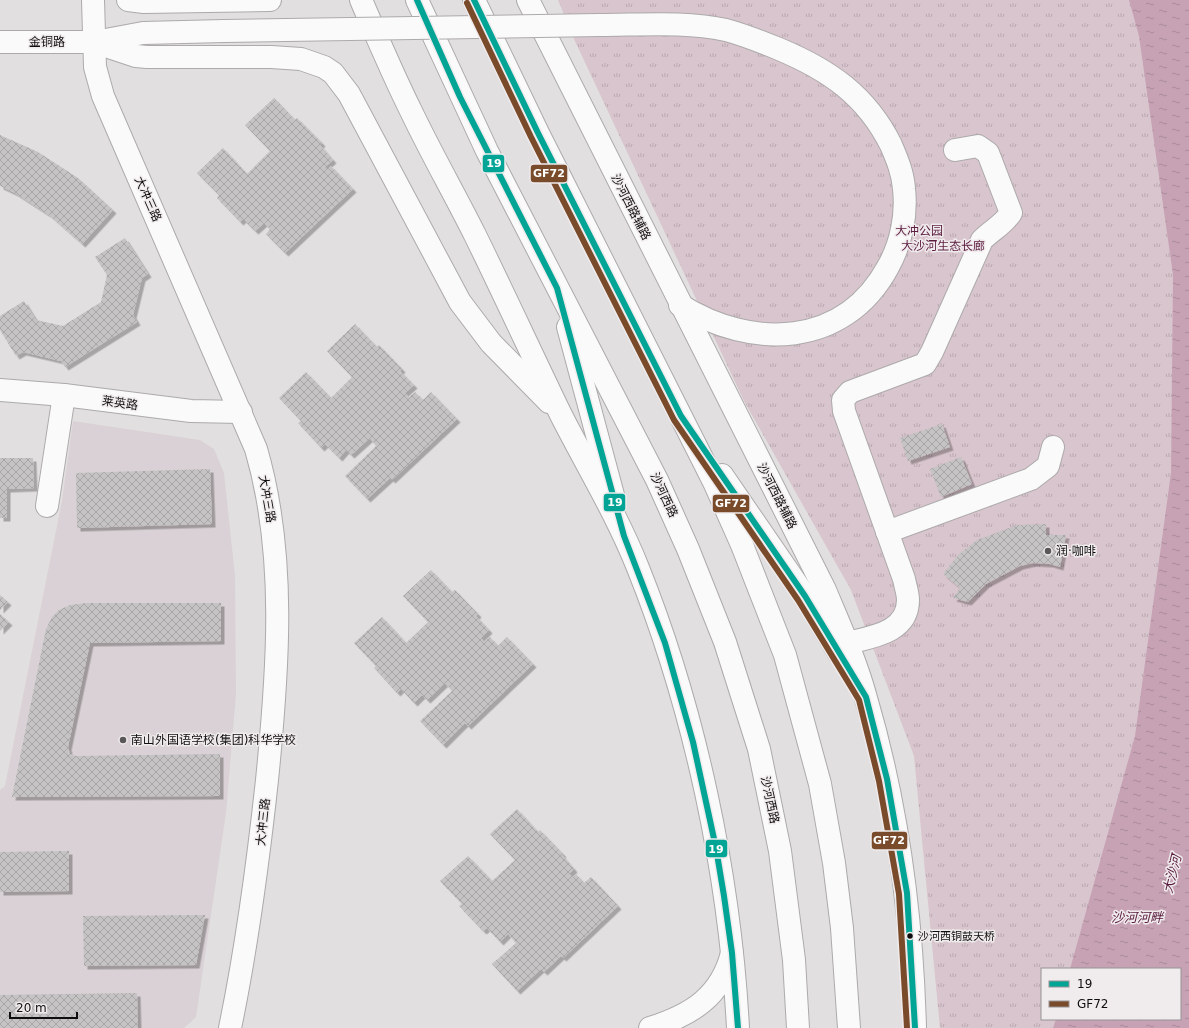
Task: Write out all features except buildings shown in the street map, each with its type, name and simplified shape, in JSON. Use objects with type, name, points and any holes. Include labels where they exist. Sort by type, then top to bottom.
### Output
[{"type":"main road","name":"大冲三路","points":[[93,0],[94,42],[98,82],[256,449],[265,480],[271,513],[275,566],[276,658],[270,756],[259,852],[243,965],[230,1028]]},
{"type":"main road","points":[[128,0],[144,2],[270,0]]},
{"type":"main road","points":[[361,0],[410,110],[473,232],[561,414],[624,536],[648,593],[665,643],[693,742],[716,848],[732,953],[738,1028]]},
{"type":"main road","name":"沙河西路","points":[[416,0],[460,97],[657,480],[688,549],[722,634],[759,749],[780,851],[794,953],[798,1028]]},
{"type":"main road","points":[[474,0],[538,133],[681,416],[742,545],[785,655],[820,784],[834,863],[842,928],[849,1028]]},
{"type":"main road","name":"沙河西路辅路","points":[[528,0],[680,305],[825,590],[847,643],[866,698],[887,779],[905,878],[912,948],[915,1028]]},
{"type":"main road","points":[[94,42],[143,33],[668,25],[725,30],[767,44],[802,59],[838,80],[864,103],[880,126],[899,164],[904,188],[905,201],[902,225],[896,249],[877,285],[868,297],[845,315],[804,331],[790,334],[758,334],[742,332],[712,322],[680,305]]},
{"type":"main road","name":"金铜路","points":[[0,42],[94,42]]},
{"type":"main road","points":[[94,42],[136,56],[147,57],[271,57],[301,59],[313,62],[333,73],[349,94],[460,302],[491,343],[561,414]]},
{"type":"main road","points":[[847,643],[887,632],[902,620],[908,601],[904,579],[844,411],[843,400],[850,392],[925,364],[932,352],[982,240],[991,231],[1003,224],[1011,213],[988,152],[978,146],[955,150]]},
{"type":"main road","points":[[557,288],[624,536]]},
{"type":"main road","name":"莱英路","points":[[0,390],[64,395],[191,411],[241,412]]},
{"type":"main road","points":[[47,506],[64,395]]},
{"type":"main road","points":[[681,416],[805,596],[866,698]]},
{"type":"main road","points":[[887,532],[1032,479],[1048,466],[1053,447]]},
{"type":"main road","points":[[650,1028],[686,1014],[707,998],[724,977],[732,953]]},
{"type":"shaded area","name":"南山外国语学校(集团)科华学校","points":[[73,421],[200,440],[214,449],[224,473],[235,576],[236,694],[226,813],[196,1017],[184,1028],[0,1028],[0,790],[5,786],[62,501]]},
{"type":"green space","name":"大冲公园","points":[[558,0],[1189,0],[1189,1028],[940,1028],[914,756],[851,590],[744,401],[574,39]]},
{"type":"water","name":"沙河河畔","points":[[1129,0],[1189,0],[1189,1028],[1053,1028],[1056,1020],[1181,1020],[1181,968],[1070,968],[1135,736],[1171,473],[1173,275],[1139,36]]},
{"type":"transit line","name":"19","points":[[417,0],[460,97],[557,288],[624,536],[665,643],[693,742],[716,848],[724,896],[732,953],[738,1028]]},
{"type":"transit line","name":"19","points":[[474,0],[538,133],[681,416],[805,596],[866,697],[887,779],[907,893],[915,1028]]},
{"type":"transit line","name":"GF72","points":[[467,3],[531,137],[674,420],[798,600],[859,700],[879,781],[899,894],[907,1028]]},
{"type":"place","name":"润·咖啡","points":[[1048,551]]},
{"type":"place","name":"南山外国语学校(集团)科华学校","points":[[123,740]]},
{"type":"place","name":"沙河西铜鼓天桥","points":[[910,936]]},
{"type":"park label","name":"大沙河生态长廊","points":[[943,246]]},
{"type":"water label","name":"大沙河","points":[[1172,874]]}]
